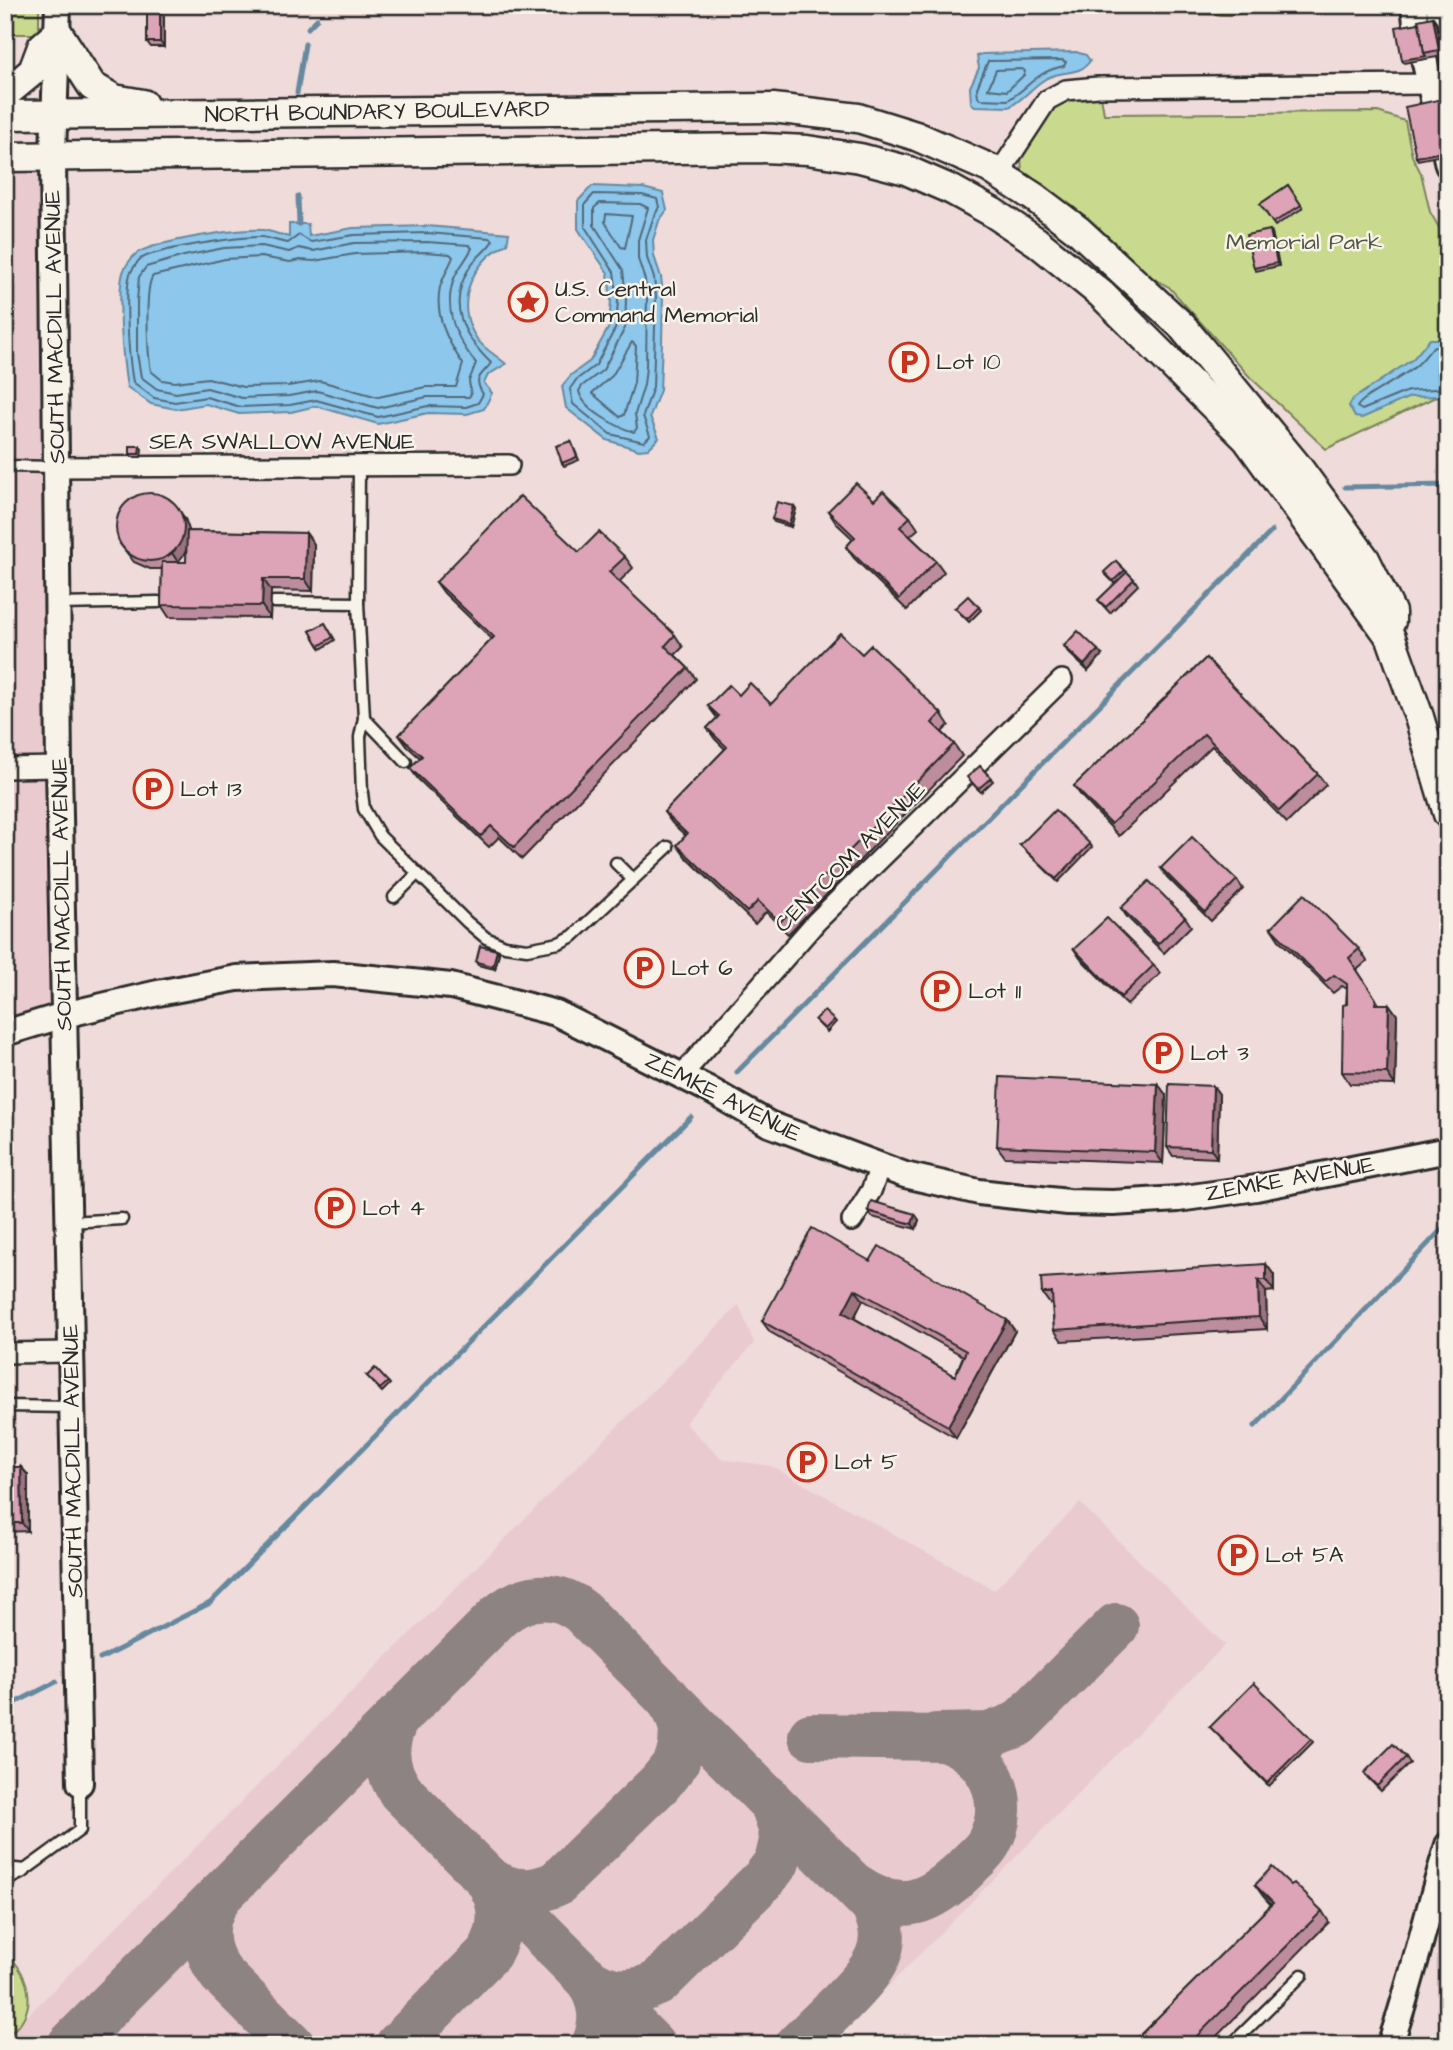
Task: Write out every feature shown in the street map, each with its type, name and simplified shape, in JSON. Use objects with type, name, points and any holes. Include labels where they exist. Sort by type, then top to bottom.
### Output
[{"type":"main road","points":[[5,94],[33,71],[59,13]]},
{"type":"main road","points":[[59,13],[92,86],[114,99],[194,114]]},
{"type":"main road","name":"NORTH BOUNDARY BOULEVARD","points":[[5,115],[748,108],[818,111],[858,117],[916,136],[954,152],[1034,197],[1079,231],[1181,326],[1297,466],[1365,559],[1391,612],[1391,638]]},
{"type":"main road","name":"NORTH BOUNDARY BOULEVARD","points":[[5,157],[717,147],[807,150],[860,158],[905,170],[952,190],[992,212],[1037,242],[1101,294],[1247,439],[1391,638]]},
{"type":"main road","points":[[1391,638],[1419,717],[1448,814]]},
{"type":"street","points":[[1414,5],[1439,82],[1448,165]]},
{"type":"street","points":[[1438,5],[1448,50]]},
{"type":"street","name":"SOUTH MACDILL AVENUE","points":[[59,13],[52,155],[57,604],[80,1783]]},
{"type":"street","points":[[998,175],[1047,100],[1066,90],[1098,87],[1439,82]]},
{"type":"street","name":"SEA SWALLOW AVENUE","points":[[56,467],[509,465]]},
{"type":"street","name":"CENTCOM AVENUE","points":[[681,1076],[816,922],[1062,680]]},
{"type":"street","points":[[5,768],[59,767]]},
{"type":"street","name":"ZEMKE AVENUE","points":[[5,1033],[64,1015],[237,978],[332,974],[451,986],[556,1013],[681,1076],[769,1125],[880,1167],[979,1192],[1068,1202],[1113,1203],[1178,1199],[1256,1188],[1448,1150]]},
{"type":"street","points":[[852,1221],[871,1191],[880,1167]]},
{"type":"street","points":[[5,1353],[71,1352]]},
{"type":"street","points":[[1390,2045],[1415,1969],[1426,1914],[1448,1845]]},
{"type":"lane","points":[[5,466],[56,467]]},
{"type":"lane","points":[[359,466],[358,603],[364,718],[360,737],[362,793],[364,809],[380,836],[479,933],[505,946],[527,949],[559,943],[573,936],[668,847]]},
{"type":"lane","points":[[57,604],[158,602]]},
{"type":"lane","points":[[274,602],[358,603]]},
{"type":"lane","points":[[364,718],[406,762]]},
{"type":"lane","points":[[616,863],[633,880]]},
{"type":"lane","points":[[394,897],[417,874]]},
{"type":"lane","points":[[68,1222],[122,1219]]},
{"type":"lane","points":[[5,1406],[72,1407]]},
{"type":"lane","points":[[5,1881],[26,1870],[80,1830],[80,1783]]},
{"type":"lane","points":[[5,1868],[26,1870]]},
{"type":"lane","points":[[1231,2045],[1302,1975]]},
{"type":"shaded area","points":[[5,155],[53,155],[64,1015],[5,1033]]},
{"type":"shaded area","points":[[739,1305],[754,1343],[685,1423],[721,1459],[771,1466],[994,1590],[1080,1503],[1225,1645],[830,2045],[5,2045],[5,2038]]},
{"type":"green space","points":[[5,5],[39,5],[39,34],[5,34]]},
{"type":"green space","points":[[829,5],[1282,5],[1267,11],[1230,15]]},
{"type":"green space","name":"Memorial Park","points":[[1101,96],[1104,114],[1378,112],[1405,121],[1412,156],[1421,173],[1430,212],[1448,243],[1448,391],[1326,449],[1249,376],[1169,287],[1149,276],[1022,170],[1021,158],[1054,106],[1063,100]]},
{"type":"green space","points":[[5,1953],[23,1975],[28,2004],[21,2022],[5,2038]]},
{"type":"water","points":[[1076,52],[1086,55],[1090,61],[1078,70],[1048,77],[1009,107],[975,106],[971,103],[970,87],[979,68],[977,56]]},
{"type":"water","points":[[592,186],[643,188],[663,193],[667,210],[659,221],[653,240],[663,295],[662,343],[660,390],[650,417],[659,438],[648,449],[639,450],[607,440],[566,408],[562,386],[571,375],[590,361],[609,327],[611,300],[608,273],[578,229],[578,201]]},
{"type":"water","points":[[289,224],[308,224],[309,236],[353,228],[427,226],[509,233],[507,244],[484,261],[475,273],[466,298],[466,312],[477,339],[506,364],[488,375],[484,383],[492,393],[484,409],[467,414],[428,413],[378,424],[316,406],[291,412],[239,414],[206,404],[176,409],[151,404],[127,387],[120,309],[124,270],[135,254],[147,248],[180,240],[236,231],[263,230],[289,237]]},
{"type":"water","points":[[1430,339],[1438,339],[1446,348],[1443,367],[1448,393],[1443,396],[1410,397],[1362,418],[1355,417],[1349,406],[1353,399],[1413,359]]},
{"type":"building","points":[[147,11],[160,11],[160,42],[147,42]]},
{"type":"building","points":[[1433,17],[1439,50],[1424,53],[1418,20]]},
{"type":"building","points":[[1419,23],[1426,56],[1402,60],[1396,27]]},
{"type":"building","points":[[1447,98],[1448,151],[1416,157],[1405,107]]},
{"type":"building","points":[[1288,185],[1301,205],[1273,223],[1260,204]]},
{"type":"building","points":[[1270,230],[1277,263],[1254,268],[1246,235]]},
{"type":"building","points":[[571,441],[577,457],[562,463],[556,446]]},
{"type":"building","points":[[130,446],[140,446],[139,454],[130,454]]},
{"type":"building","points":[[856,483],[874,500],[883,491],[910,517],[900,527],[936,561],[899,599],[846,547],[855,537],[828,511]]},
{"type":"building","points":[[150,493],[163,496],[174,503],[181,514],[184,527],[181,540],[174,551],[163,558],[150,561],[137,558],[126,551],[119,540],[116,527],[119,514],[126,503],[137,496]]},
{"type":"building","points":[[520,496],[579,552],[599,532],[625,557],[609,572],[675,635],[665,646],[688,668],[514,847],[491,826],[481,836],[410,768],[422,756],[399,735],[494,637],[436,582]]},
{"type":"building","points":[[777,502],[794,506],[789,524],[772,519]]},
{"type":"building","points":[[187,531],[306,533],[305,579],[263,579],[262,606],[161,605],[162,562],[186,562]]},
{"type":"building","points":[[1116,561],[1125,570],[1113,581],[1104,572]]},
{"type":"building","points":[[1127,572],[1134,579],[1106,607],[1098,600]]},
{"type":"building","points":[[968,596],[979,607],[967,619],[955,608]]},
{"type":"building","points":[[325,623],[333,637],[319,646],[310,631]]},
{"type":"building","points":[[1078,631],[1098,650],[1084,665],[1064,646]]},
{"type":"building","points":[[840,633],[862,654],[871,645],[941,713],[932,723],[954,744],[780,922],[758,901],[747,912],[677,845],[687,834],[664,812],[727,747],[707,728],[719,716],[708,706],[729,685],[739,695],[750,683],[771,704]]},
{"type":"building","points":[[1206,658],[1318,774],[1279,811],[1204,734],[1111,824],[1074,786]]},
{"type":"building","points":[[980,766],[991,778],[978,789],[967,777]]},
{"type":"building","points":[[1055,810],[1090,844],[1056,879],[1020,845]]},
{"type":"building","points":[[1192,837],[1237,880],[1205,912],[1161,868]]},
{"type":"building","points":[[1149,881],[1185,917],[1158,944],[1121,908]]},
{"type":"building","points":[[1304,894],[1359,949],[1349,958],[1376,999],[1375,1004],[1389,1004],[1387,1073],[1342,1072],[1343,1005],[1347,1004],[1347,984],[1334,975],[1325,982],[1271,928]]},
{"type":"building","points":[[1107,918],[1154,965],[1121,997],[1074,949]]},
{"type":"building","points":[[480,946],[497,950],[493,966],[476,962]]},
{"type":"building","points":[[824,1011],[834,1020],[825,1029],[815,1020]]},
{"type":"building","points":[[1000,1077],[1158,1084],[1155,1152],[997,1146]]},
{"type":"building","points":[[1169,1084],[1213,1086],[1211,1149],[1167,1147]]},
{"type":"building","points":[[871,1201],[915,1214],[912,1224],[868,1211]]},
{"type":"building","points":[[812,1228],[870,1261],[879,1246],[1007,1320],[948,1426],[762,1321]],"holes":[[[855,1289],[966,1351],[955,1376],[843,1312]]]},
{"type":"building","points":[[1266,1264],[1266,1280],[1258,1280],[1259,1317],[1054,1330],[1052,1293],[1042,1293],[1041,1278]]},
{"type":"building","points":[[375,1368],[388,1382],[380,1389],[367,1376]]},
{"type":"building","points":[[5,1467],[21,1467],[22,1523],[5,1523]]},
{"type":"building","points":[[1254,1683],[1311,1739],[1267,1783],[1210,1727]]},
{"type":"building","points":[[1393,1744],[1406,1757],[1377,1786],[1364,1773]]},
{"type":"building","points":[[1272,1867],[1291,1885],[1294,1883],[1322,1911],[1188,2045],[1130,2045],[1273,1903],[1255,1885]]},
{"type":"waterway","points":[[308,28],[317,19]]},
{"type":"waterway","points":[[297,93],[305,44]]},
{"type":"waterway","points":[[298,196],[299,224]]},
{"type":"waterway","points":[[1345,487],[1448,485]]},
{"type":"waterway","points":[[737,1072],[1272,531]]},
{"type":"waterway","points":[[100,1659],[210,1603],[691,1117]]},
{"type":"waterway","points":[[1255,1426],[1445,1226]]},
{"type":"waterway","points":[[5,1708],[56,1682]]},
{"type":"taxiway","points":[[70,2045],[499,1616],[519,1603],[540,1598],[561,1600],[582,1612],[872,1904],[882,1933],[877,1958],[862,1981],[798,2045]]},
{"type":"taxiway","points":[[936,1736],[989,1735],[1018,1724],[1116,1626]]},
{"type":"taxiway","points":[[487,1878],[504,1888],[521,1891],[539,1890],[557,1883],[660,1783],[676,1763],[681,1748],[682,1728],[667,1697]]},
{"type":"taxiway","points":[[397,1717],[389,1737],[387,1755],[391,1774],[401,1792],[653,2045]]},
{"type":"taxiway","points":[[811,1736],[943,1738],[973,1754],[984,1766],[997,1795],[995,1828],[988,1844],[941,1890],[928,1897],[902,1903],[873,1896],[857,1887]]},
{"type":"taxiway","points":[[586,1978],[603,1988],[621,1991],[639,1990],[658,1983],[764,1879],[777,1862],[782,1841],[774,1807],[767,1797]]},
{"type":"taxiway","points":[[398,2045],[489,1953],[497,1933],[500,1915],[496,1896],[487,1878]]},
{"type":"taxiway","points":[[220,1895],[207,1925],[210,1954],[221,1974],[292,2045]]},
{"type":"taxiway","points":[[586,1977],[600,2010],[600,2027],[594,2045]]},
{"type":"place","name":"U.S. Central Command Memorial","points":[[528,302]]},
{"type":"place","name":"Lot 10","points":[[909,362]]},
{"type":"place","name":"Lot 13","points":[[153,789]]},
{"type":"place","name":"Lot 6","points":[[644,968]]},
{"type":"place","name":"Lot 11","points":[[941,991]]},
{"type":"place","name":"Lot 3","points":[[1163,1053]]},
{"type":"place","name":"Lot 4","points":[[335,1208]]},
{"type":"place","name":"Lot 5","points":[[807,1462]]},
{"type":"place","name":"Lot 5A","points":[[1238,1555]]}]
